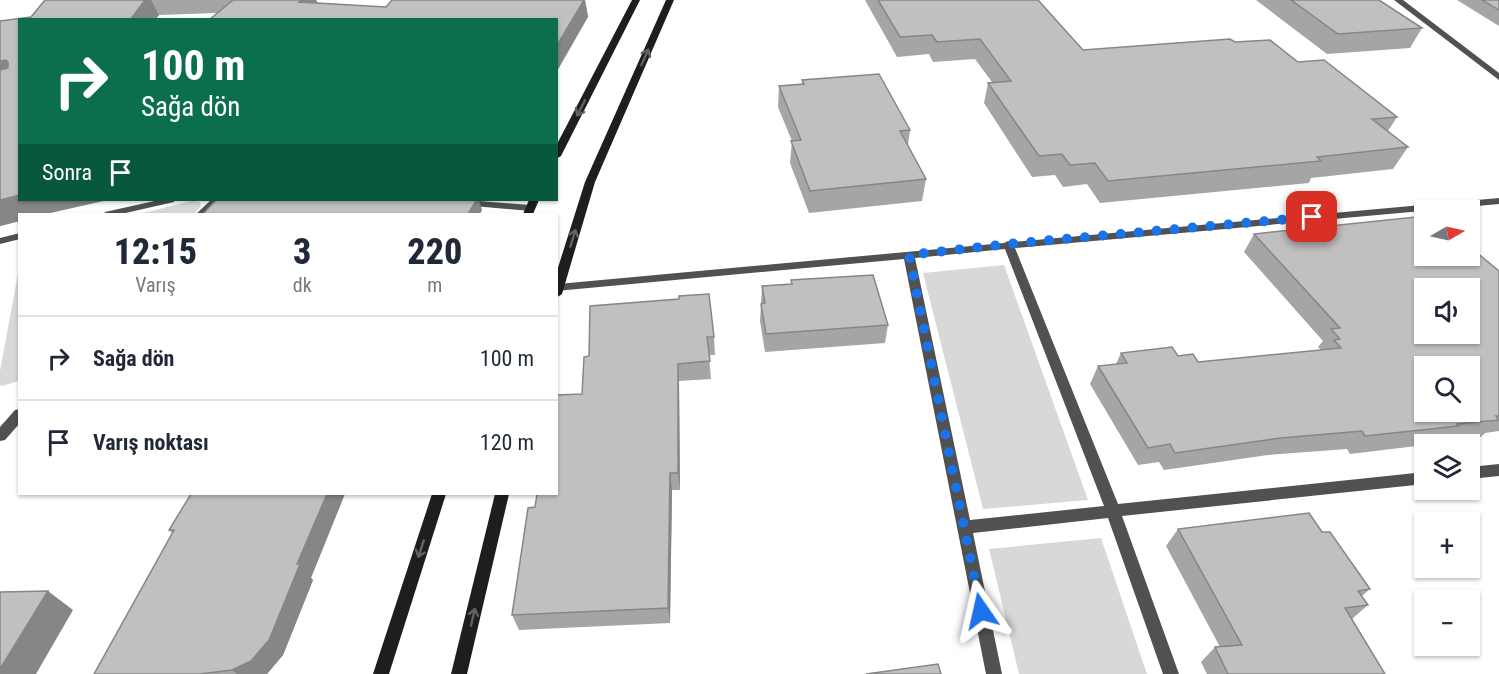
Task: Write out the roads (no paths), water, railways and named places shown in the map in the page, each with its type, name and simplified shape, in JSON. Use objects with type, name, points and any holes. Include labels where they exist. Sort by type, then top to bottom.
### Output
[{"type":"main road","points":[[558,152],[636,0]]},
{"type":"main road","points":[[558,288],[590,182],[670,0]]},
{"type":"main road","points":[[381,674],[439,495]]},
{"type":"main road","points":[[459,674],[502,495]]},
{"type":"street","points":[[1398,0],[1499,77]]},
{"type":"street","points":[[1487,68],[1499,66]]},
{"type":"street","points":[[113,213],[166,201]]},
{"type":"street","points":[[202,213],[215,201]]},
{"type":"street","points":[[558,291],[1008,244],[1499,201]]},
{"type":"street","points":[[454,202],[531,207]]},
{"type":"street","points":[[1,244],[18,237]]},
{"type":"street","points":[[1008,244],[1113,511],[1171,674]]},
{"type":"street","points":[[909,255],[994,674]]},
{"type":"street","points":[[1,434],[18,416]]},
{"type":"street","points":[[1480,472],[1499,470]]},
{"type":"street","points":[[964,527],[1414,479]]}]
